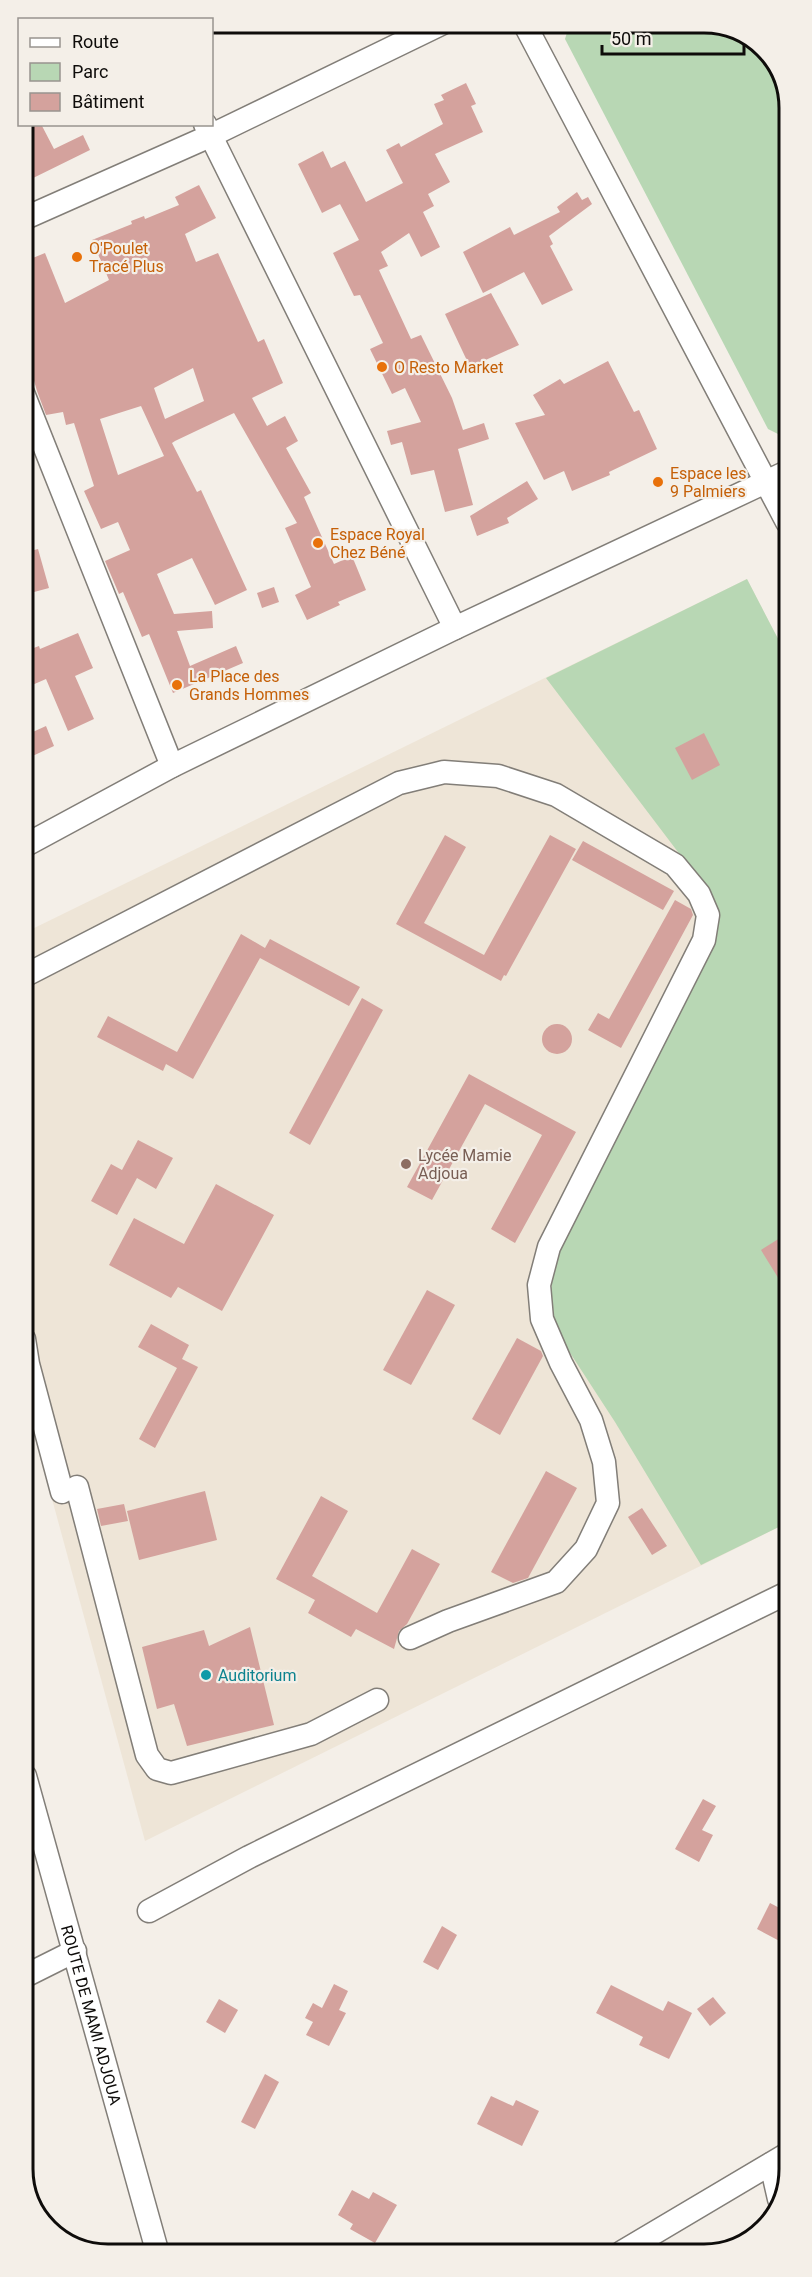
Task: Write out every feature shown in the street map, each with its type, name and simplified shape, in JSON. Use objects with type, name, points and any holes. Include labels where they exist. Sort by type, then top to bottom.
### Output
[{"type":"street","points":[[33,214],[207,130],[421,33]]},
{"type":"street","points":[[33,841],[172,766],[455,628],[777,478],[530,33]]},
{"type":"street","points":[[207,130],[455,628]]},
{"type":"street","points":[[33,418],[172,766]]},
{"type":"street","points":[[33,971],[399,783],[444,772],[498,776],[556,795],[675,865],[699,894],[708,915],[704,940],[549,1247],[539,1285],[542,1319],[594,1431],[604,1462],[608,1503],[586,1549],[556,1582],[448,1621],[410,1638]]},
{"type":"street","points":[[33,1379],[69,1490],[147,1755],[157,1769],[171,1773],[311,1734],[377,1700]]},
{"type":"street","points":[[149,1911],[259,1852],[779,1597]]},
{"type":"street","name":"ROUTE DE MAMI ADJOUA","points":[[33,1804],[155,2244]]},
{"type":"street","points":[[33,1972],[75,1951]]},
{"type":"street","points":[[636,2244],[779,2160]]},
{"type":"shaded area","name":"Lycée Mamie Adjoua","points":[[747,579],[779,641],[779,1527],[145,1841],[33,1429],[33,929]]},
{"type":"green space","points":[[567,33],[719,34],[742,43],[764,62],[769,70],[776,88],[779,108],[779,434],[768,429],[565,39]]},
{"type":"green space","points":[[747,579],[779,641],[779,1527],[701,1565],[615,1422],[561,1339],[551,1315],[551,1288],[558,1252],[715,944],[718,911],[681,856],[546,678]]},
{"type":"building","points":[[466,83],[476,104],[471,106],[483,132],[435,154],[450,182],[428,194],[434,206],[423,212],[440,247],[421,257],[409,233],[381,252],[388,266],[379,270],[411,339],[421,335],[452,398],[463,430],[484,423],[489,439],[458,449],[473,505],[445,512],[434,470],[411,475],[402,442],[391,445],[387,431],[421,422],[405,388],[392,394],[370,349],[383,343],[360,295],[354,296],[333,253],[359,240],[340,204],[322,213],[298,164],[323,151],[331,168],[345,161],[366,202],[403,183],[386,150],[399,143],[401,147],[443,124],[434,104],[444,100],[441,95]]},
{"type":"building","points":[[33,126],[42,126],[54,149],[83,135],[90,150],[33,178]]},
{"type":"building","points":[[199,185],[216,218],[185,234],[196,262],[218,253],[258,342],[264,339],[283,383],[252,398],[267,426],[285,416],[298,441],[286,448],[311,493],[304,497],[334,564],[352,556],[366,590],[338,602],[340,605],[307,620],[295,595],[311,587],[285,528],[297,523],[234,413],[175,441],[172,443],[197,492],[201,490],[247,590],[215,605],[192,558],[157,574],[174,614],[212,611],[213,628],[177,631],[190,666],[236,646],[243,663],[173,693],[149,634],[142,637],[123,592],[119,594],[105,561],[130,550],[118,522],[101,529],[84,491],[94,486],[74,423],[66,425],[63,412],[46,415],[37,391],[33,377],[33,258],[45,253],[65,303],[109,280],[92,240],[132,224],[131,221],[144,216],[145,219],[179,205],[175,197]],"holes":[[[193,368],[204,401],[165,419],[154,388]],[[141,406],[164,456],[118,475],[100,419]]]},
{"type":"building","points":[[577,192],[582,200],[588,197],[592,204],[549,236],[553,244],[550,246],[573,290],[542,305],[524,272],[483,293],[463,252],[510,227],[514,235],[560,212],[557,207]]},
{"type":"building","points":[[491,293],[519,345],[470,367],[445,314]]},
{"type":"building","points":[[608,361],[634,412],[639,410],[657,449],[609,472],[610,475],[572,491],[564,471],[544,480],[515,423],[545,415],[533,395],[560,379],[564,384]]},
{"type":"building","points":[[527,481],[538,499],[507,518],[509,523],[477,536],[470,516]]},
{"type":"building","points":[[38,549],[49,588],[33,592],[33,550]]},
{"type":"building","points":[[274,587],[279,602],[262,608],[257,593]]},
{"type":"building","points":[[78,633],[93,668],[75,676],[94,719],[68,731],[46,679],[33,685],[33,648],[39,646],[40,649]]},
{"type":"building","points":[[46,726],[54,746],[33,756],[33,732]]},
{"type":"building","points":[[704,733],[720,765],[692,780],[675,748]]},
{"type":"building","points":[[445,835],[466,847],[424,923],[484,955],[550,835],[576,849],[506,976],[504,975],[501,981],[396,924]]},
{"type":"building","points":[[583,841],[674,891],[663,910],[572,860]]},
{"type":"building","points":[[675,900],[691,909],[693,915],[621,1048],[588,1030],[598,1013],[609,1019]]},
{"type":"building","points":[[241,934],[265,948],[270,939],[360,987],[349,1006],[260,958],[193,1079],[166,1064],[163,1071],[97,1037],[108,1016],[177,1052]]},
{"type":"building","points":[[362,998],[383,1010],[310,1145],[289,1133]]},
{"type":"building","points":[[557,1024],[568,1028],[572,1039],[568,1050],[557,1054],[546,1050],[542,1039],[546,1028]]},
{"type":"building","points":[[469,1074],[576,1132],[515,1243],[491,1229],[542,1135],[485,1104],[432,1200],[407,1187]]},
{"type":"building","points":[[138,1140],[173,1158],[156,1189],[137,1178],[117,1215],[91,1201],[111,1164],[122,1170]]},
{"type":"building","points":[[216,1184],[274,1215],[222,1311],[178,1287],[171,1298],[109,1265],[134,1218],[184,1244]]},
{"type":"building","points":[[779,1239],[779,1279],[761,1250]]},
{"type":"building","points":[[427,1290],[455,1305],[411,1385],[383,1370]]},
{"type":"building","points":[[151,1324],[189,1345],[182,1359],[198,1367],[155,1448],[139,1439],[177,1368],[138,1347]]},
{"type":"building","points":[[517,1338],[541,1351],[543,1356],[500,1435],[472,1419]]},
{"type":"building","points":[[546,1471],[577,1488],[528,1578],[513,1583],[491,1572]]},
{"type":"building","points":[[205,1491],[217,1540],[139,1560],[127,1511]]},
{"type":"building","points":[[321,1496],[348,1511],[312,1576],[377,1613],[412,1549],[440,1564],[407,1624],[399,1631],[394,1649],[356,1629],[351,1637],[308,1613],[315,1600],[276,1579]]},
{"type":"building","points":[[124,1504],[128,1521],[101,1526],[97,1509]]},
{"type":"building","points":[[642,1508],[667,1546],[652,1555],[628,1517]]},
{"type":"building","name":"Auditorium","points":[[250,1627],[274,1725],[187,1746],[174,1704],[157,1709],[142,1647],[204,1630],[209,1646]]},
{"type":"building","points":[[703,1799],[716,1806],[702,1830],[713,1835],[699,1862],[675,1849]]},
{"type":"building","points":[[770,1903],[779,1908],[779,1941],[757,1929]]},
{"type":"building","points":[[442,1926],[457,1935],[438,1970],[423,1962]]},
{"type":"building","points":[[334,1984],[348,1991],[339,2010],[346,2013],[329,2046],[306,2035],[313,2022],[305,2018],[313,2003],[322,2008]]},
{"type":"building","points":[[611,1985],[663,2011],[668,2001],[692,2013],[669,2059],[639,2045],[643,2037],[596,2013]]},
{"type":"building","points":[[713,1997],[726,2013],[710,2026],[697,2009]]},
{"type":"building","points":[[219,1999],[238,2010],[225,2033],[206,2022]]},
{"type":"building","points":[[265,2074],[279,2082],[255,2129],[241,2122]]},
{"type":"building","points":[[491,2096],[513,2106],[516,2100],[539,2111],[522,2146],[477,2124]]},
{"type":"building","points":[[352,2190],[369,2199],[373,2192],[397,2205],[375,2243],[350,2229],[353,2224],[338,2215]]},
{"type":"place","name":"O'Poulet Tracé Plus","points":[[77,257]]},
{"type":"place","name":"O Resto Market","points":[[382,367]]},
{"type":"place","name":"Espace les 9 Palmiers","points":[[658,482]]},
{"type":"place","name":"Espace Royal Chez Béné","points":[[318,543]]},
{"type":"place","name":"La Place des Grands Hommes","points":[[177,685]]},
{"type":"place","name":"Lycée Mamie Adjoua","points":[[406,1164]]},
{"type":"place","name":"Auditorium","points":[[206,1675]]}]
